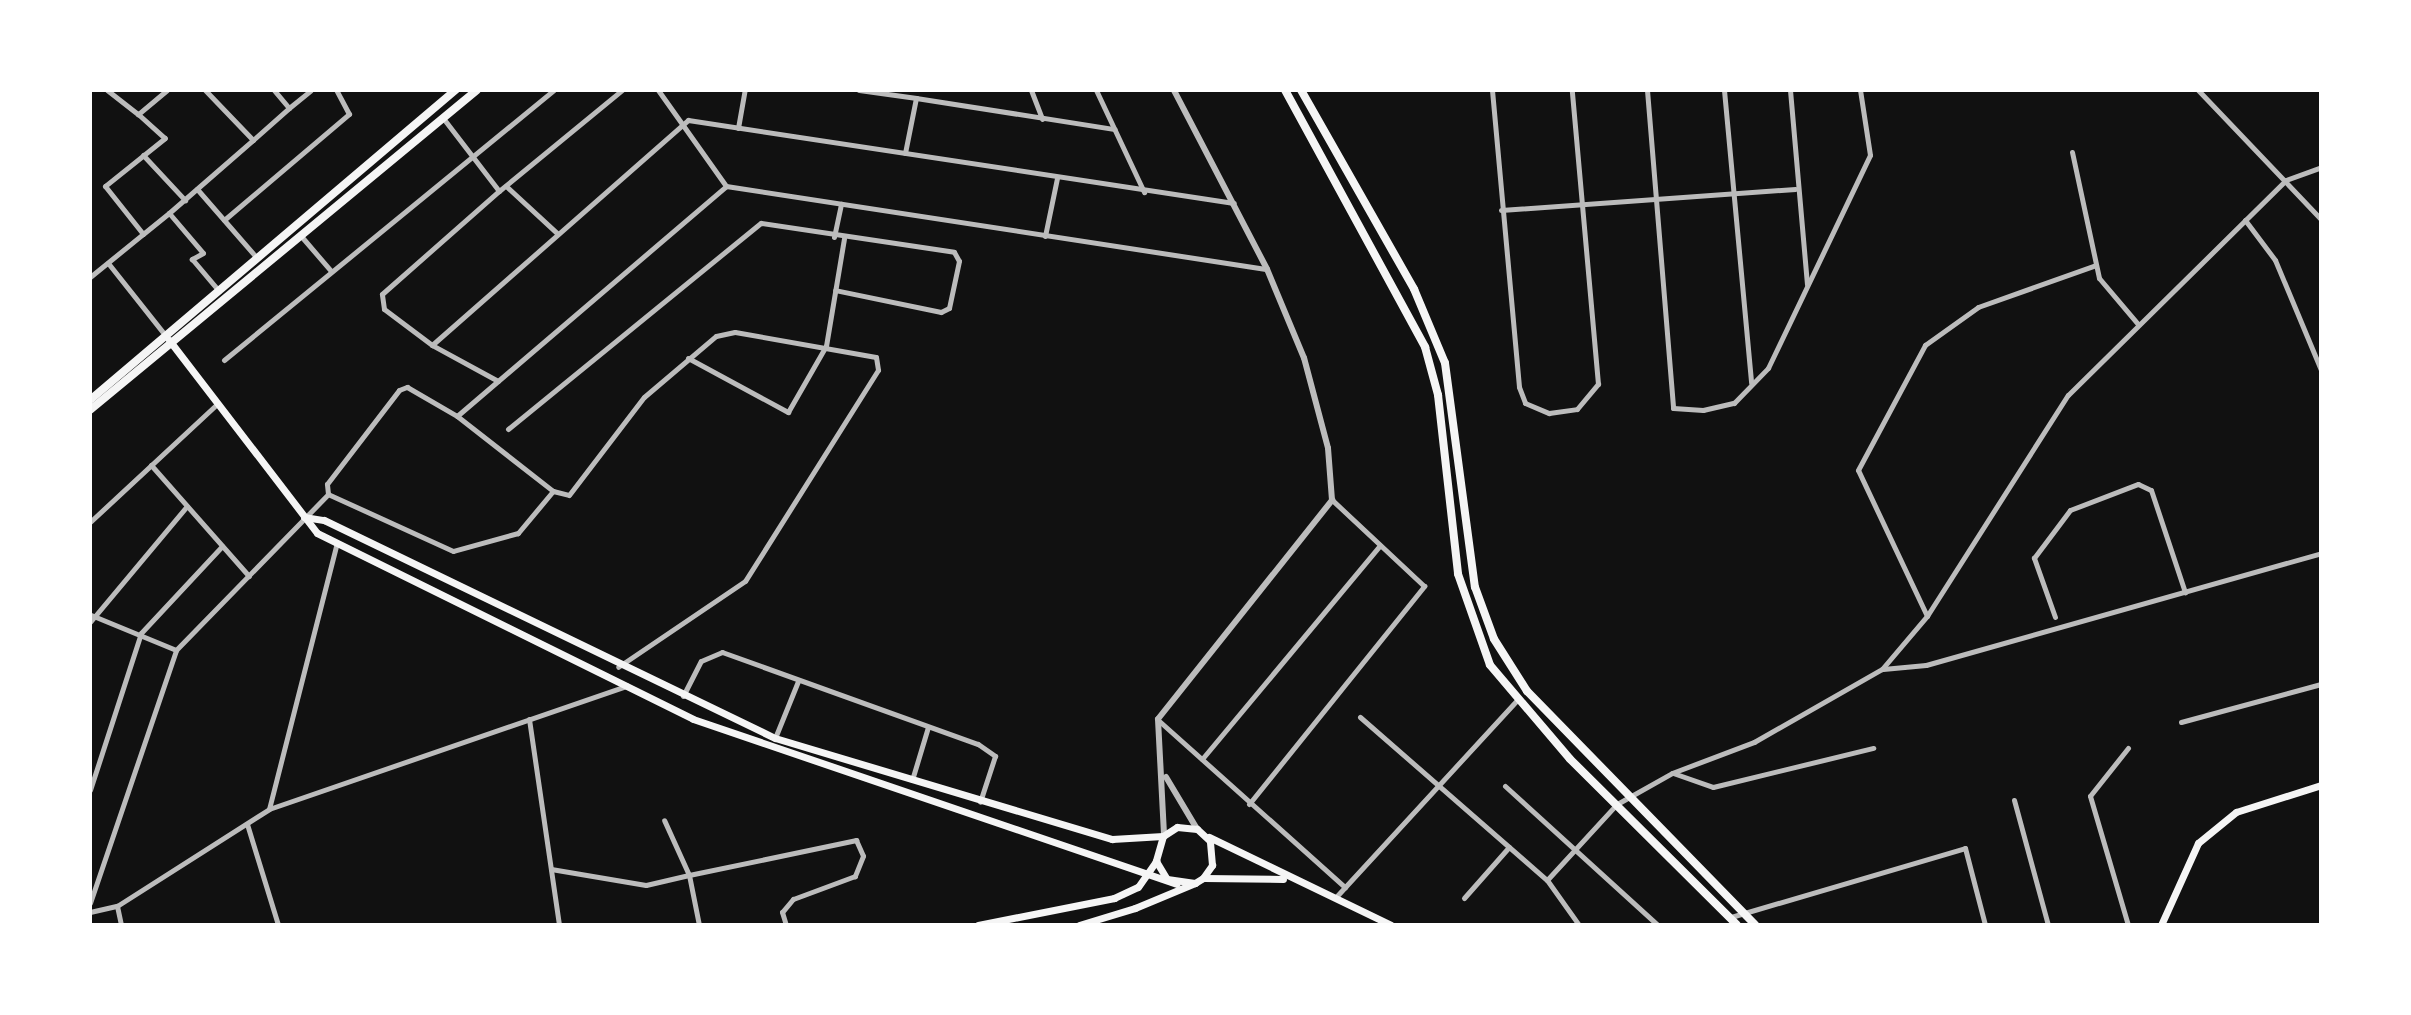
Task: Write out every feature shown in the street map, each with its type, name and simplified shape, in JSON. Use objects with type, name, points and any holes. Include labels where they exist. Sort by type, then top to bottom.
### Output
[{"type":"main road","points":[[90,400],[456,90]]},
{"type":"main road","points":[[90,410],[477,90]]},
{"type":"main road","points":[[1285,90],[1425,347],[1438,395],[1464,604],[1490,665],[1516,701],[1734,921]]},
{"type":"main road","points":[[1301,90],[1438,344],[1452,392],[1475,587],[1494,639],[1527,691],[1746,911],[1755,925]]},
{"type":"main road","points":[[165,335],[304,517],[337,542],[627,686],[812,765],[1177,884],[1285,879]]},
{"type":"main road","points":[[304,517],[324,520],[618,667],[775,738],[980,802],[1112,839],[1197,829],[1285,879],[1391,925]]},
{"type":"main road","points":[[2161,925],[2198,843],[2236,812],[2321,785]]},
{"type":"main road","points":[[978,925],[1114,898],[1151,874],[1164,835]]},
{"type":"main road","points":[[1079,925],[1199,881],[1214,857],[1206,835]]},
{"type":"main road","points":[[1156,861],[1177,884]]},
{"type":"street","points":[[107,90],[165,138],[105,186],[143,234]]},
{"type":"street","points":[[138,114],[167,90]]},
{"type":"street","points":[[205,90],[253,140]]},
{"type":"street","points":[[274,90],[289,108]]},
{"type":"street","points":[[90,277],[185,200],[311,90]]},
{"type":"street","points":[[224,220],[349,114],[336,90]]},
{"type":"street","points":[[224,360],[554,90]]},
{"type":"street","points":[[498,381],[432,345],[384,309],[382,294],[499,191],[622,90]]},
{"type":"street","points":[[658,90],[680,127],[726,186],[1267,269]]},
{"type":"street","points":[[738,128],[745,90]]},
{"type":"street","points":[[859,90],[1115,129]]},
{"type":"street","points":[[1031,90],[1042,120]]},
{"type":"street","points":[[1107,90],[1097,92],[1144,192]]},
{"type":"street","points":[[1174,90],[1267,269],[1304,358],[1328,448],[1332,500],[1424,586],[1249,804]]},
{"type":"street","points":[[1492,90],[1519,387],[1525,403],[1549,413],[1577,409],[1598,384],[1572,90]]},
{"type":"street","points":[[1647,90],[1673,408],[1734,403],[1768,368],[1870,155],[1860,90]]},
{"type":"street","points":[[1724,90],[1731,193],[1751,384]]},
{"type":"street","points":[[1790,90],[1795,189],[1808,286]]},
{"type":"street","points":[[2198,90],[2321,219]]},
{"type":"street","points":[[905,153],[916,98]]},
{"type":"street","points":[[443,118],[499,191]]},
{"type":"street","points":[[432,345],[688,120],[1144,192],[1234,203]]},
{"type":"street","points":[[2072,152],[2096,265],[2138,324]]},
{"type":"street","points":[[143,155],[185,200]]},
{"type":"street","points":[[1547,880],[1617,804],[1672,773],[1754,742],[1882,669],[1927,616],[2037,436],[2138,324],[2286,180],[2321,167]]},
{"type":"street","points":[[1045,236],[1057,178]]},
{"type":"street","points":[[506,186],[557,233]]},
{"type":"street","points":[[457,416],[726,186]]},
{"type":"street","points":[[197,189],[257,258]]},
{"type":"street","points":[[1501,210],[1580,203],[1655,203],[1795,189]]},
{"type":"street","points":[[834,237],[841,204]]},
{"type":"street","points":[[169,213],[203,253],[192,259],[219,291]]},
{"type":"street","points":[[2245,220],[2275,260],[2321,370]]},
{"type":"street","points":[[508,429],[761,223],[834,237],[954,252],[957,275],[949,308],[941,312],[835,290]]},
{"type":"street","points":[[301,236],[331,271]]},
{"type":"street","points":[[688,358],[783,413],[826,346],[844,238]]},
{"type":"street","points":[[108,263],[165,335]]},
{"type":"street","points":[[1927,616],[1858,470],[1925,345],[1978,307],[2096,265]]},
{"type":"street","points":[[328,494],[327,484],[399,390],[407,387],[457,416],[553,491],[569,495],[644,397],[716,336],[735,332],[876,357],[878,370],[745,581],[618,667]]},
{"type":"street","points":[[90,522],[217,404]]},
{"type":"street","points":[[151,465],[249,576]]},
{"type":"street","points":[[2055,617],[2034,558],[2070,510],[2138,484],[2151,490],[2185,592]]},
{"type":"street","points":[[328,494],[453,551],[518,533],[553,491]]},
{"type":"street","points":[[90,903],[176,650],[328,494]]},
{"type":"street","points":[[1164,835],[1164,774],[1158,719],[1332,500]]},
{"type":"street","points":[[176,650],[141,633],[91,618],[187,506]]},
{"type":"street","points":[[269,809],[337,542]]},
{"type":"street","points":[[1202,759],[1380,545]]},
{"type":"street","points":[[90,790],[141,633],[222,546]]},
{"type":"street","points":[[1882,669],[1926,665],[2321,553]]},
{"type":"street","points":[[682,696],[710,651],[928,727],[995,756],[980,802]]},
{"type":"street","points":[[775,738],[798,681]]},
{"type":"street","points":[[2181,722],[2321,684]]},
{"type":"street","points":[[90,912],[117,906],[269,809],[627,686]]},
{"type":"street","points":[[1334,899],[1438,782],[1516,701]]},
{"type":"street","points":[[1360,717],[1547,880],[1579,925]]},
{"type":"street","points":[[529,719],[559,925]]},
{"type":"street","points":[[1158,719],[1249,804],[1345,887]]},
{"type":"street","points":[[911,781],[928,727]]},
{"type":"street","points":[[1672,773],[1713,787],[1873,748]]},
{"type":"street","points":[[2128,748],[2090,796],[2128,925]]},
{"type":"street","points":[[1164,774],[1197,829]]},
{"type":"street","points":[[1505,786],[1658,925]]},
{"type":"street","points":[[2014,800],[2048,925]]},
{"type":"street","points":[[664,820],[689,875],[699,925]]},
{"type":"street","points":[[247,824],[278,925]]},
{"type":"street","points":[[551,869],[646,885],[856,840],[863,856],[855,876],[793,899],[782,912],[786,925]]},
{"type":"street","points":[[1464,898],[1509,847]]},
{"type":"street","points":[[1734,921],[1746,911],[1965,848],[1985,925]]},
{"type":"street","points":[[117,906],[121,925]]}]
